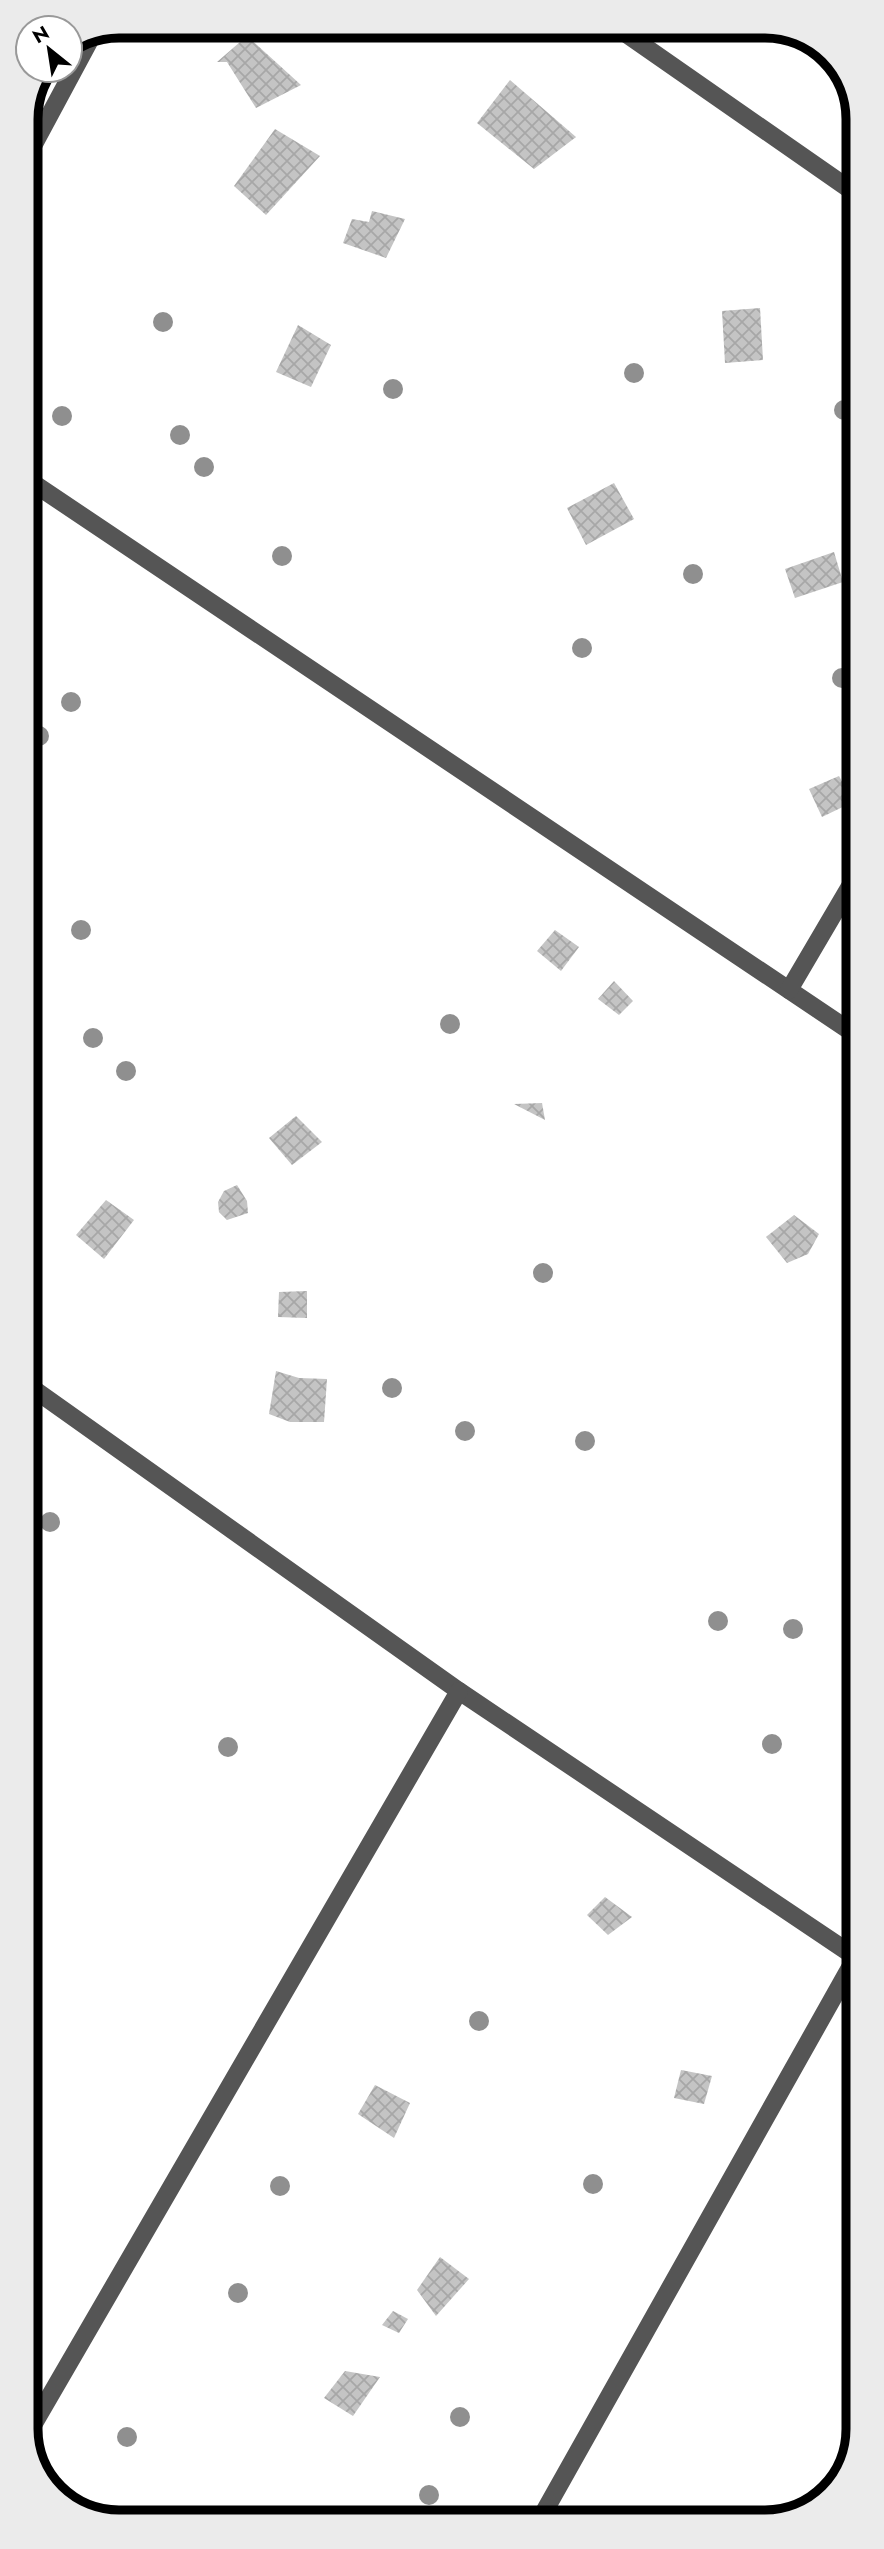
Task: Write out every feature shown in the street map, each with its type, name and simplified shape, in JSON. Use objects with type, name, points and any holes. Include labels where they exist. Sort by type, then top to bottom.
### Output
[{"type":"street","points":[[634,39],[846,187]]},
{"type":"street","points":[[39,135],[87,46]]},
{"type":"street","points":[[39,487],[846,1028]]},
{"type":"street","points":[[789,990],[846,893]]},
{"type":"street","points":[[39,1393],[459,1692],[846,1950]]},
{"type":"street","points":[[39,2416],[459,1692]]},
{"type":"street","points":[[545,2510],[846,1977]]},
{"type":"building","points":[[244,39],[250,39],[301,85],[256,108],[227,62],[217,62]]},
{"type":"building","points":[[510,80],[576,137],[534,169],[477,123]]},
{"type":"building","points":[[275,129],[320,156],[266,215],[234,186]]},
{"type":"building","points":[[372,211],[405,219],[386,258],[343,243],[352,219],[369,222]]},
{"type":"building","points":[[760,308],[763,360],[725,363],[722,311]]},
{"type":"building","points":[[298,325],[331,345],[311,387],[276,372]]},
{"type":"building","points":[[614,483],[634,519],[586,545],[567,508]]},
{"type":"building","points":[[834,552],[843,582],[795,598],[785,569]]},
{"type":"building","points":[[839,776],[846,789],[846,805],[822,817],[809,789]]},
{"type":"building","points":[[555,930],[579,947],[561,971],[537,951]]},
{"type":"building","points":[[614,981],[633,1001],[619,1015],[598,999]]},
{"type":"building","points":[[542,1103],[545,1120],[514,1104]]},
{"type":"building","points":[[296,1116],[322,1142],[292,1165],[269,1138]]},
{"type":"building","points":[[237,1185],[247,1201],[248,1213],[227,1220],[219,1212],[218,1202],[224,1191]]},
{"type":"building","points":[[106,1200],[134,1220],[104,1259],[76,1235]]},
{"type":"building","points":[[794,1215],[819,1234],[808,1254],[787,1263],[766,1237]]},
{"type":"building","points":[[307,1291],[307,1318],[278,1317],[279,1292]]},
{"type":"building","points":[[276,1371],[299,1378],[327,1379],[324,1422],[290,1422],[269,1414]]},
{"type":"building","points":[[605,1897],[632,1917],[608,1935],[587,1915]]},
{"type":"building","points":[[681,2070],[712,2076],[704,2104],[674,2098]]},
{"type":"building","points":[[375,2085],[410,2103],[394,2138],[358,2114]]},
{"type":"building","points":[[440,2257],[469,2279],[436,2316],[417,2290]]},
{"type":"building","points":[[393,2311],[408,2319],[399,2333],[382,2325]]},
{"type":"building","points":[[345,2371],[380,2377],[353,2416],[324,2398]]}]
